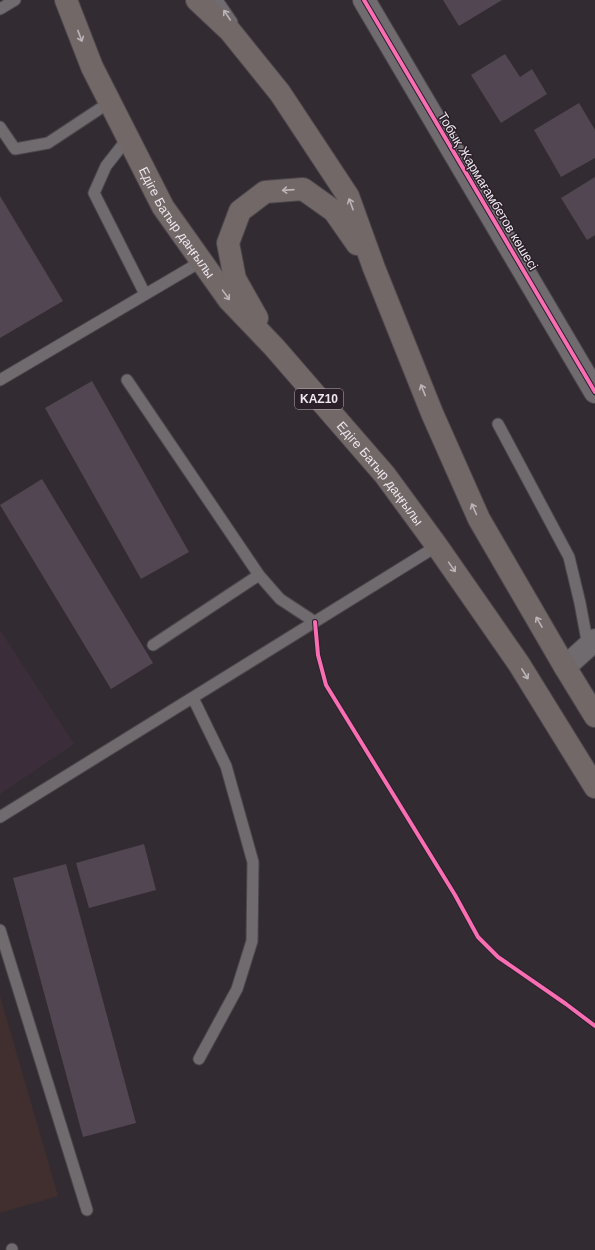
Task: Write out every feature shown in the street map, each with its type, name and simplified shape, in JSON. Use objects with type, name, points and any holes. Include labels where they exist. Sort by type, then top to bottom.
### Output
[{"type":"main road","name":"Едіге Батыр даңғылы","points":[[66,0],[92,67],[163,207],[229,300],[274,347],[385,475],[437,546],[519,664],[595,787]]},
{"type":"main road","points":[[197,0],[230,32],[280,93],[348,196],[374,268],[432,413],[479,519],[595,716]]},
{"type":"main road","points":[[274,347],[235,279],[228,243],[240,211],[265,192],[303,189],[334,211],[374,268]]},
{"type":"street","name":"Тобық Жармағамбетов көшесі","points":[[364,0],[595,392]]},
{"type":"street","points":[[565,667],[591,643]]},
{"type":"lane","points":[[0,9],[15,0]]},
{"type":"lane","points":[[217,0],[280,93]]},
{"type":"lane","points":[[0,127],[15,149],[48,143],[110,102]]},
{"type":"lane","points":[[128,138],[106,166],[94,193],[145,294]]},
{"type":"lane","points":[[0,380],[202,262]]},
{"type":"lane","points":[[127,380],[259,575],[280,599],[315,622]]},
{"type":"lane","points":[[498,424],[569,557],[591,643]]},
{"type":"lane","points":[[0,817],[437,546]]},
{"type":"lane","points":[[153,645],[259,575]]},
{"type":"lane","points":[[193,698],[226,766],[253,862],[252,941],[237,989],[199,1059]]},
{"type":"lane","points":[[0,930],[87,1210]]},
{"type":"shaded area","points":[[0,630],[74,744],[0,794]]},
{"type":"shaded area","points":[[0,996],[58,1196],[0,1213]]},
{"type":"building","points":[[443,0],[502,0],[459,26]]},
{"type":"building","points":[[505,54],[520,77],[532,69],[547,94],[501,123],[471,75]]},
{"type":"building","points":[[579,103],[595,130],[595,158],[561,177],[534,130]]},
{"type":"building","points":[[595,177],[595,235],[587,240],[561,198]]},
{"type":"building","points":[[0,196],[63,301],[0,338]]},
{"type":"building","points":[[92,381],[189,552],[141,579],[45,408]]},
{"type":"building","points":[[42,479],[153,663],[111,689],[0,505]]},
{"type":"building","points":[[144,844],[156,890],[89,908],[76,863]]},
{"type":"building","points":[[66,864],[136,1123],[83,1137],[13,878]]},
{"type":"cycle path","points":[[364,0],[595,392]]},
{"type":"cycle path","points":[[315,622],[318,655],[326,685],[455,895],[478,937],[498,957],[595,1026]]}]
